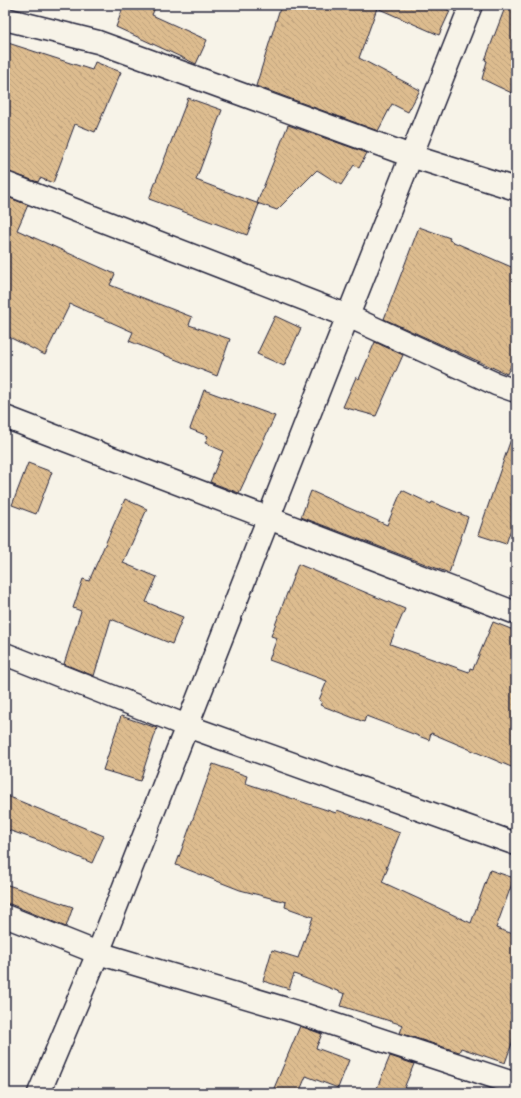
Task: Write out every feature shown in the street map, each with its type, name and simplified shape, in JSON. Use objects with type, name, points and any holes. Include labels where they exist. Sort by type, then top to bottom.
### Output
[{"type":"street","points":[[39,1093],[98,953],[471,5]]},
{"type":"street","points":[[5,19],[98,42],[411,156],[516,189]]},
{"type":"street","points":[[5,183],[348,316],[496,384],[516,391]]},
{"type":"street","points":[[5,417],[516,613]]},
{"type":"street","points":[[5,654],[187,726],[516,844]]},
{"type":"street","points":[[5,916],[98,953],[293,1011],[516,1084]]},
{"type":"building","points":[[124,5],[156,5],[152,15],[207,40],[196,64],[116,27]]},
{"type":"building","points":[[281,5],[436,5],[450,11],[439,35],[377,8],[359,58],[420,90],[408,112],[392,104],[378,131],[256,86]]},
{"type":"building","points":[[506,5],[516,5],[516,95],[482,79],[487,61],[485,60]]},
{"type":"building","points":[[5,42],[92,70],[95,62],[121,72],[95,132],[75,124],[53,183],[40,178],[38,182],[5,171]]},
{"type":"building","points":[[188,98],[222,110],[196,180],[259,204],[247,235],[149,199]]},
{"type":"building","points":[[288,125],[367,153],[359,168],[354,165],[341,185],[317,170],[277,210],[257,203]]},
{"type":"building","points":[[5,196],[28,205],[17,230],[115,274],[110,285],[192,317],[189,325],[230,339],[217,376],[129,341],[133,332],[70,304],[45,355],[5,335]]},
{"type":"building","points":[[419,227],[450,238],[449,240],[516,269],[516,355],[507,374],[384,319]]},
{"type":"building","points":[[275,316],[301,328],[284,366],[257,354]]},
{"type":"building","points":[[375,342],[403,355],[376,416],[343,407],[356,377],[359,379]]},
{"type":"building","points":[[204,390],[275,416],[239,493],[210,482],[223,451],[205,443],[208,436],[190,429]]},
{"type":"building","points":[[512,436],[516,437],[516,514],[506,544],[478,535]]},
{"type":"building","points":[[28,463],[52,472],[36,514],[12,505]]},
{"type":"building","points":[[402,490],[431,504],[432,502],[468,517],[449,573],[301,517],[311,491],[387,525]]},
{"type":"building","points":[[125,499],[147,509],[123,563],[157,577],[146,602],[183,617],[172,644],[111,619],[94,676],[64,664],[81,611],[73,608],[83,579],[89,581]]},
{"type":"building","points":[[298,564],[405,609],[390,644],[469,672],[470,668],[473,669],[493,622],[516,631],[516,769],[431,733],[429,740],[366,716],[364,722],[320,705],[322,702],[319,700],[327,681],[269,660],[277,638],[271,636]]},
{"type":"building","points":[[121,716],[157,728],[140,781],[103,770]]},
{"type":"building","points":[[213,764],[247,776],[245,783],[336,813],[337,810],[400,833],[382,882],[471,923],[490,870],[514,878],[496,928],[516,935],[516,1032],[505,1063],[461,1048],[459,1052],[400,1033],[403,1025],[341,1006],[345,994],[294,974],[289,989],[263,981],[272,950],[298,958],[313,917],[285,907],[286,902],[240,890],[176,865]]},
{"type":"building","points":[[5,795],[104,836],[92,863],[46,843],[5,829]]},
{"type":"building","points":[[5,884],[73,907],[66,927],[10,904],[5,904]]},
{"type":"building","points":[[300,1026],[322,1034],[316,1048],[349,1060],[338,1088],[306,1076],[299,1093],[272,1093]]},
{"type":"building","points":[[390,1056],[414,1064],[402,1093],[375,1093]]}]
